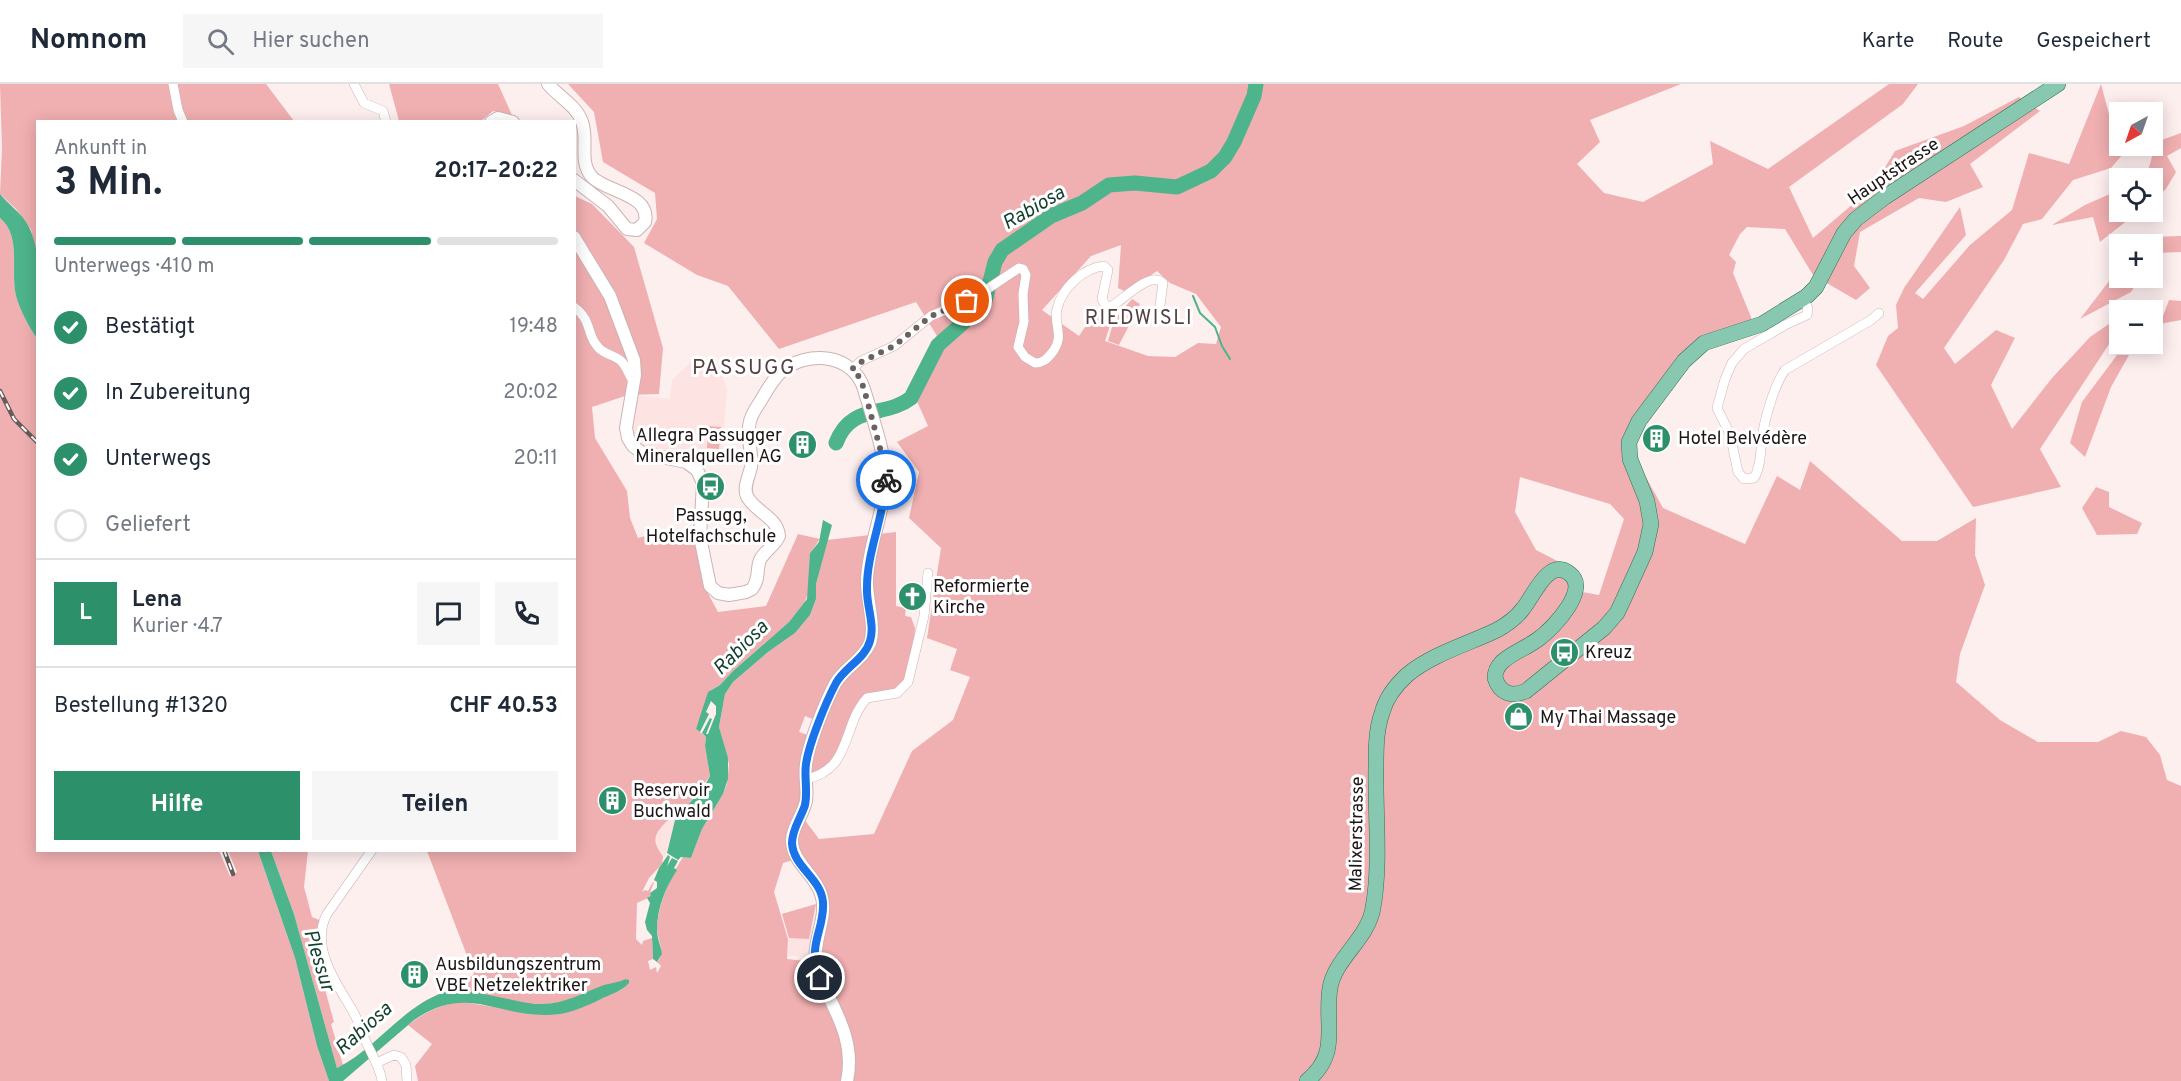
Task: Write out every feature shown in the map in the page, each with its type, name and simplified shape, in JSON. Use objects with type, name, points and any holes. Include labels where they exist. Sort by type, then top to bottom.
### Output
[{"type":"main road","name":"Hauptstrasse","points":[[1382,712],[1394,690],[1405,677],[1426,663],[1508,623],[1523,609],[1543,578],[1554,571],[1565,571],[1574,577],[1577,587],[1575,595],[1563,614],[1547,632],[1499,665],[1495,674],[1498,686],[1509,694],[1518,694],[1526,690],[1604,628],[1621,604],[1650,537],[1649,508],[1628,448],[1632,432],[1684,361],[1704,343],[1762,324],[1803,299],[1816,286],[1844,233],[1856,219],[1885,197],[2058,84]]},
{"type":"main road","name":"Malixerstrasse","points":[[1307,1081],[1321,1068],[1328,1053],[1330,987],[1335,973],[1364,931],[1372,912],[1376,887],[1377,747],[1382,712]]},
{"type":"street","points":[[173,84],[182,120]]},
{"type":"street","points":[[354,84],[364,103],[383,111],[385,120]]},
{"type":"street","points":[[549,84],[580,117],[584,131],[584,159],[589,172],[601,183],[640,204],[646,214],[645,222],[638,230],[627,229],[608,206],[576,182]]},
{"type":"street","points":[[576,240],[615,305],[634,360],[634,382],[626,428],[630,443],[642,453],[689,464],[699,474],[704,488],[700,537],[710,586],[723,595],[749,591],[757,580],[761,558],[776,543],[779,536],[776,526],[749,500],[746,492],[751,464],[748,433],[752,416],[775,378],[793,364],[828,358],[840,361],[852,369],[862,382],[886,478],[867,576],[871,637],[865,652],[839,678],[832,691],[808,755],[806,802],[794,831],[792,845],[797,859],[814,880],[822,896],[823,913],[815,942],[816,962],[820,978],[840,1018],[847,1039],[850,1060],[848,1081]]},
{"type":"street","points":[[852,369],[861,362],[894,346],[931,316],[980,294],[1020,268],[1026,274],[1023,294],[1024,322],[1018,347],[1025,357],[1038,363],[1048,357],[1058,344],[1057,310],[1066,289],[1084,273],[1100,266],[1106,267],[1108,271],[1102,299],[1106,306],[1115,305],[1148,280],[1159,279],[1163,283],[1160,305]]},
{"type":"street","points":[[1803,299],[1808,308],[1807,315],[1785,325],[1741,352],[1732,363],[1725,379],[1718,408],[1732,441],[1738,472],[1744,479],[1754,478],[1758,471],[1764,425],[1778,382],[1785,370],[1871,320],[1879,313]]},
{"type":"street","points":[[576,309],[587,320],[595,344],[604,352],[622,361],[627,374],[634,382]]},
{"type":"street","points":[[806,778],[819,775],[833,764],[846,744],[865,700],[871,696],[897,693],[907,684],[924,616],[928,573]]},
{"type":"street","points":[[371,852],[327,914],[322,926],[321,938],[326,960],[376,1061],[382,1081]]},
{"type":"street","points":[[376,1061],[394,1055],[401,1057],[406,1068],[407,1081]]},
{"type":"shaded area","points":[[0,84],[266,84],[293,120],[36,120],[36,251],[31,230],[16,209],[0,194],[2,148]]},
{"type":"shaded area","points":[[389,84],[498,84],[512,115],[493,111],[482,120],[399,120]]},
{"type":"shaded area","points":[[568,84],[1681,84],[1590,120],[1600,142],[1577,164],[1604,193],[1643,202],[1713,164],[1710,141],[1768,169],[1889,84],[1918,84],[1903,104],[1789,187],[1813,238],[1873,187],[1895,151],[1964,126],[2019,97],[2040,111],[1970,164],[1983,187],[1946,202],[1919,198],[1860,232],[1854,266],[1870,288],[1856,300],[1813,275],[1785,229],[1747,227],[1740,234],[1729,255],[1736,262],[1733,273],[1751,317],[1754,333],[1703,348],[1638,423],[1632,452],[1663,508],[1745,544],[1777,476],[1800,490],[1810,461],[1902,541],[1937,541],[1976,518],[1975,555],[1985,585],[1960,654],[1956,682],[2000,720],[2038,742],[2098,742],[2121,731],[2146,737],[2160,755],[2167,780],[2181,786],[2181,1081],[418,1081],[415,1066],[432,1044],[408,1025],[434,1009],[463,1002],[554,1015],[580,1008],[621,990],[629,982],[627,979],[583,996],[548,1004],[516,1002],[455,991],[474,974],[427,852],[576,852],[576,196],[592,204],[634,247],[663,348],[659,394],[628,395],[592,407],[595,438],[627,491],[630,518],[638,538],[660,532],[696,532],[704,586],[718,612],[766,606],[798,534],[820,539],[810,553],[809,592],[804,603],[789,622],[720,685],[711,690],[696,729],[706,737],[705,746],[710,776],[678,818],[675,820],[670,818],[658,832],[655,840],[663,856],[662,864],[649,878],[642,892],[648,891],[654,882],[650,893],[652,896],[637,903],[636,939],[642,945],[643,941],[652,938],[653,959],[648,961],[650,970],[656,967],[657,973],[661,966],[657,962],[661,950],[657,926],[666,890],[683,857],[691,858],[702,829],[727,784],[729,764],[719,727],[725,694],[733,682],[768,652],[795,633],[810,615],[816,599],[816,584],[827,540],[896,532],[896,606],[906,608],[905,616],[911,617],[915,628],[906,686],[871,696],[838,758],[806,779],[801,815],[819,839],[874,834],[912,751],[953,720],[970,677],[950,670],[957,649],[927,638],[941,548],[909,518],[919,472],[897,442],[928,426],[912,390],[937,336],[916,302],[779,349],[728,286],[697,275],[644,243],[657,219],[655,193],[603,162],[594,112]],"holes":[[[1121,245],[1118,288],[1126,292],[1157,271],[1170,283],[1196,294],[1221,327],[1216,344],[1198,343],[1175,357],[1148,356],[1105,341],[1113,316],[1096,311],[1079,336],[1042,310],[1091,256]],[[1520,477],[1610,504],[1624,519],[1599,595],[1582,592],[1577,571],[1536,550],[1515,512]],[[805,716],[820,722],[814,737],[799,732]],[[797,859],[823,907],[815,962],[787,959],[788,939],[774,892],[783,863]]]},
{"type":"shaded area","points":[[2101,84],[2109,114],[2109,156],[2121,156],[2111,168],[2073,180],[2042,219],[2023,224],[2004,260],[1944,348],[1955,364],[1996,330],[2015,338],[1991,385],[2012,429],[2052,378],[2090,337],[2109,324],[2109,344],[2040,449],[2061,487],[1973,507],[1876,365],[1888,336],[1898,328],[1896,305],[1904,288],[1960,207],[1966,235],[1915,293],[1923,299],[1970,245],[2012,210],[2029,153],[2069,164]]},
{"type":"shaded area","points":[[2181,133],[2181,148],[2167,156],[2176,172],[2163,192],[2163,168],[2149,168],[2152,156],[2163,156],[2163,139]]},
{"type":"shaded area","points":[[0,194],[20,214],[32,234],[36,248],[36,337],[22,313],[16,296],[11,234],[7,225],[0,218]]},
{"type":"shaded area","points":[[2109,194],[2109,222],[2125,222],[2100,242],[2093,217],[2052,225],[2085,205]]},
{"type":"shaded area","points":[[0,218],[7,225],[11,234],[16,296],[22,313],[36,337],[36,852],[219,852],[230,876],[237,872],[228,852],[258,852],[295,958],[317,1046],[329,1081],[0,1081]]},
{"type":"shaded area","points":[[2181,236],[2181,252],[2163,253],[2163,237]]},
{"type":"shaded area","points":[[2109,281],[2109,288],[2134,288],[2131,292],[2116,300],[2109,300],[2109,304],[2080,319]]},
{"type":"shaded area","points":[[1132,299],[1140,304],[1119,345],[1108,341],[1114,320]]},
{"type":"shaded area","points":[[2169,300],[2181,301],[2181,320],[2163,323],[2163,316]]},
{"type":"shaded area","points":[[2117,355],[2129,355],[2111,387],[2085,457],[2070,443],[2082,402]]},
{"type":"shaded area","points":[[692,361],[718,363],[727,389],[722,456],[639,449],[630,435],[634,395],[670,399],[672,380]]},
{"type":"shaded area","points":[[708,426],[721,427],[719,449],[707,448]]},
{"type":"shaded area","points":[[2096,487],[2109,492],[2109,507],[2142,523],[2137,534],[2097,535],[2082,508]]},
{"type":"shaded area","points":[[823,520],[832,525],[816,584],[816,599],[810,615],[795,633],[768,652],[733,682],[725,694],[719,727],[728,758],[728,779],[723,794],[702,829],[691,858],[681,857],[678,860],[667,853],[675,820],[710,776],[705,746],[706,737],[702,733],[710,718],[712,719],[706,734],[708,734],[716,714],[716,706],[711,701],[706,712],[709,714],[700,732],[696,729],[708,692],[720,685],[789,622],[807,599],[810,553],[819,542]]},
{"type":"shaded area","points":[[670,818],[675,820],[665,858],[656,848],[655,839],[657,831]]},
{"type":"shaded area","points":[[258,852],[271,852],[294,914],[337,1068],[365,1050],[415,1008],[444,992],[453,990],[477,992],[529,1003],[548,1004],[564,1001],[626,979],[629,983],[619,991],[573,1011],[559,1014],[525,1013],[479,1004],[449,1004],[414,1020],[343,1081],[329,1081],[317,1046],[295,958]]},
{"type":"shaded area","points":[[271,852],[308,852],[304,887],[312,917],[324,922],[326,961],[318,964],[343,1065],[337,1068],[294,914]]},
{"type":"shaded area","points":[[668,855],[670,857],[667,866],[672,858],[678,861],[674,868],[677,870],[665,891],[658,914],[657,933],[662,954],[657,962],[653,959],[652,936],[645,922],[650,903],[647,898],[657,888],[657,882],[654,880]]},
{"type":"shaded area","points":[[816,904],[808,957],[788,956],[789,938],[782,914]]},
{"type":"shaded area","points":[[816,904],[809,939],[789,938],[782,914]]},
{"type":"waterway","name":"Rabiosa","points":[[836,443],[842,430],[859,416],[890,408],[911,398],[938,345],[985,301],[995,262],[1002,250],[1051,216],[1082,203],[1109,185],[1135,183],[1177,187],[1211,171],[1225,157],[1234,142],[1254,96],[1256,84]]},
{"type":"waterway","points":[[1193,296],[1200,313],[1215,327],[1230,359]]},
{"type":"railway","points":[[0,391],[14,419],[36,441]]},
{"type":"railway","points":[[225,852],[233,874]]},
{"type":"way so far","points":[[886,480],[884,463],[862,382],[852,369],[861,362],[894,346],[931,316],[967,301]]},
{"type":"place","name":"Hotel Belvédère","points":[[1657,438]]},
{"type":"place","name":"Allegra Passugger Mineralquellen AG","points":[[803,445]]},
{"type":"place","name":"Passugg, Hotelfachschule","points":[[711,486]]},
{"type":"place","name":"Reformierte Kirche","points":[[912,596]]},
{"type":"place","name":"Kreuz","points":[[1564,652]]},
{"type":"place","name":"My Thai Massage","points":[[1519,717]]},
{"type":"place","name":"Reservoir Buchwald","points":[[612,800]]},
{"type":"place","name":"Ausbildungszentrum VBE Netzelektriker","points":[[414,974]]},
{"type":"district","name":"RIEDWISLI","points":[[1139,317]]},
{"type":"district","name":"PASSUGG","points":[[744,367]]},
{"type":"route","points":[[820,978],[816,968],[815,949],[823,913],[823,901],[818,885],[795,855],[792,845],[793,836],[806,802],[807,759],[832,691],[839,678],[862,655],[870,642],[872,632],[867,576],[886,480]]},
{"type":"water label","name":"Plessur","points":[[320,960]]}]
